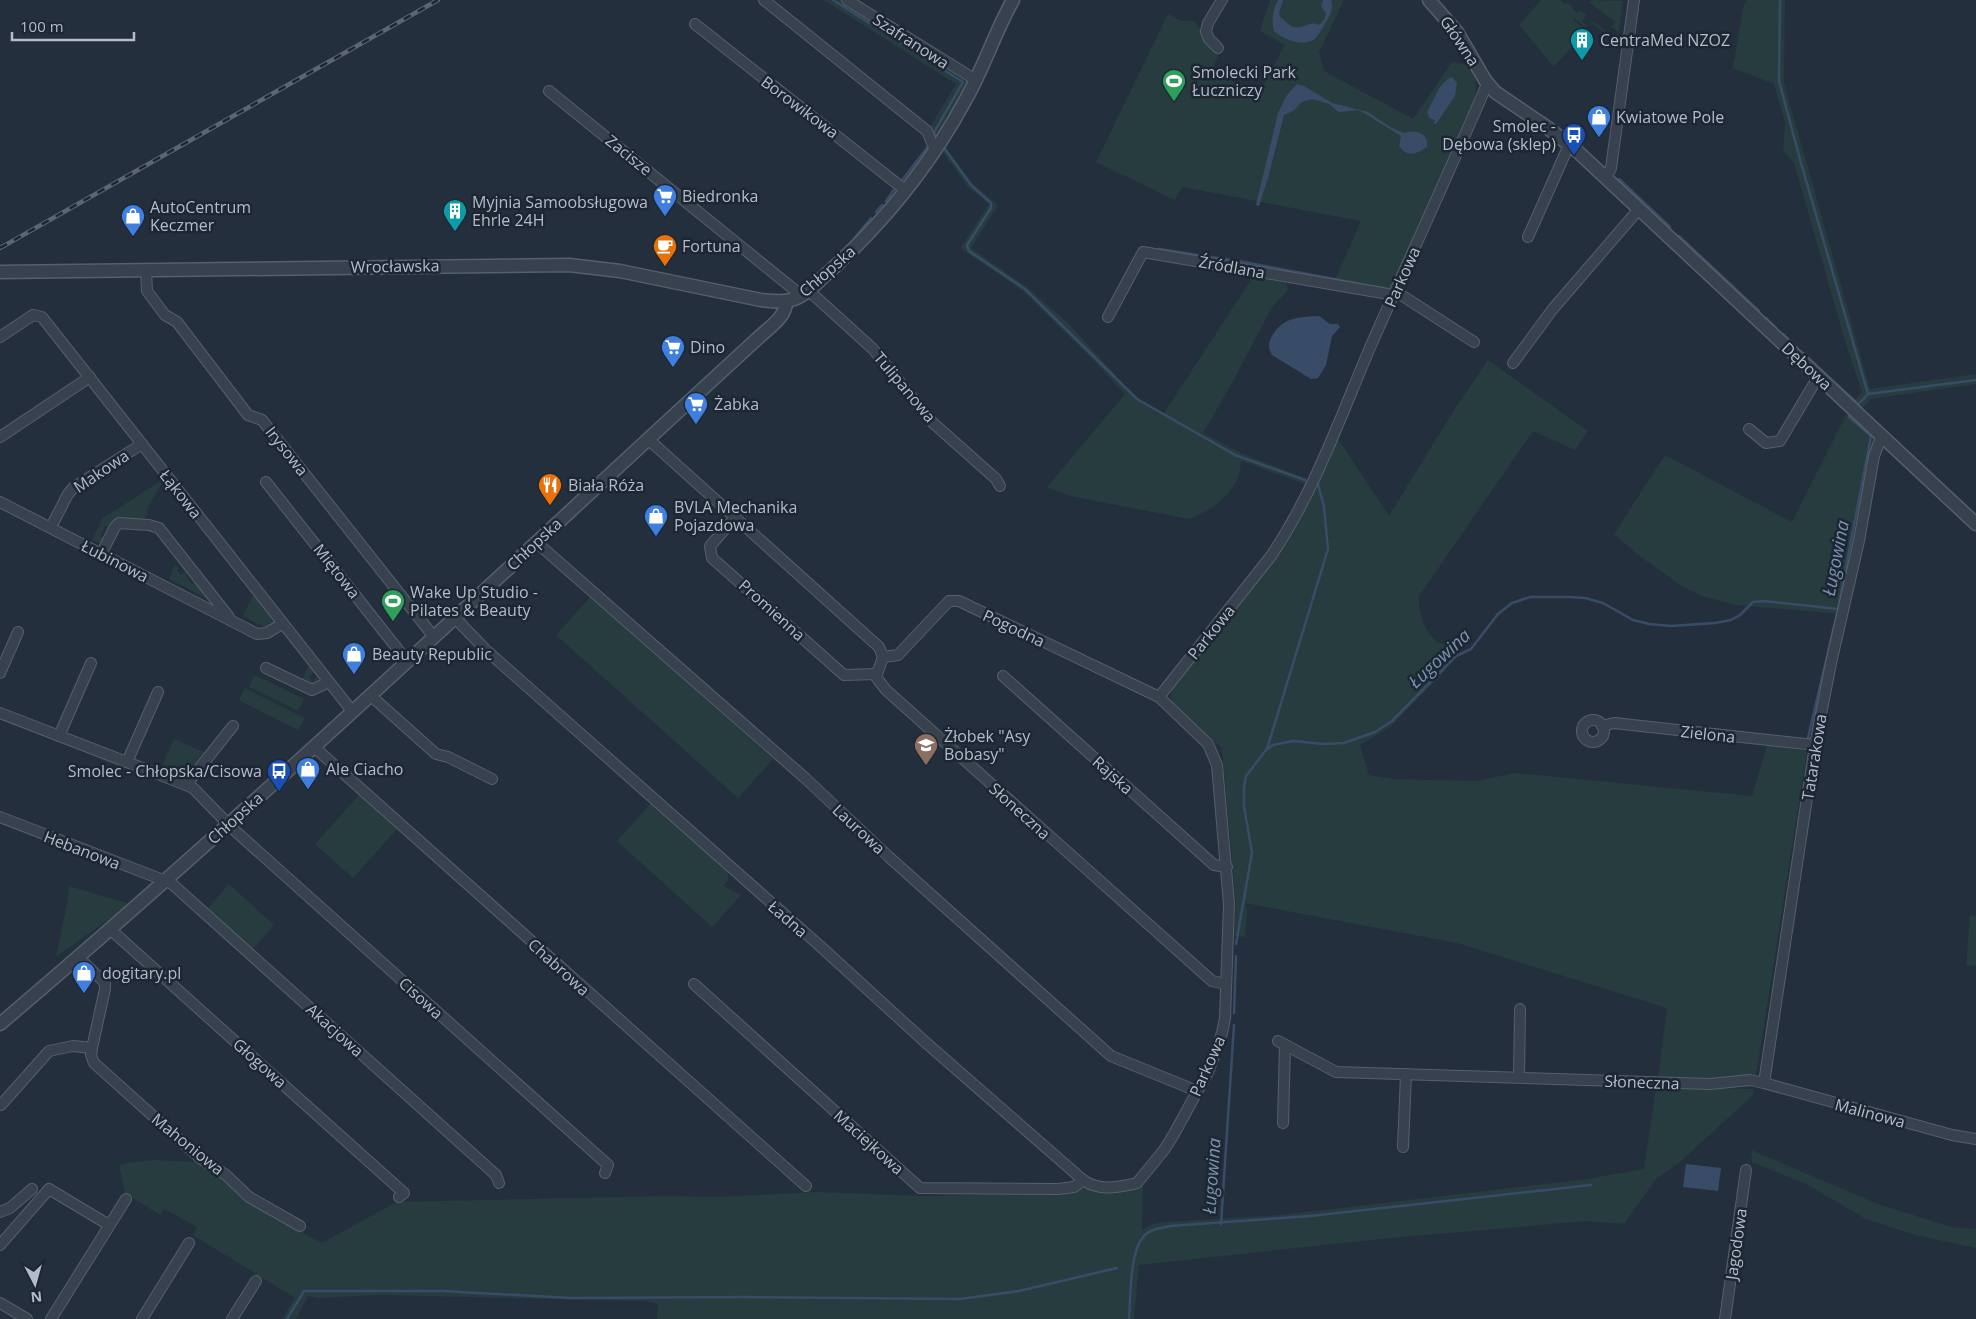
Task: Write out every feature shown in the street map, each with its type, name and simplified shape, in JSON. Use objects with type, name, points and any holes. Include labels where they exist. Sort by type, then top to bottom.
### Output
[{"type":"street","points":[[764,0],[927,131],[935,150]]},
{"type":"street","name":"Szafranowa","points":[[847,0],[976,80]]},
{"type":"street","name":"Chłopska","points":[[0,1024],[111,930],[314,747],[780,317],[786,307],[786,301],[805,293],[855,248],[905,190],[935,150],[966,99],[1014,0]]},
{"type":"street","points":[[1218,48],[1206,32],[1208,23],[1222,0]]},
{"type":"street","name":"Główna","points":[[1429,0],[1458,32],[1487,84]]},
{"type":"street","points":[[1606,178],[1612,168],[1634,0]]},
{"type":"street","name":"Borowikowa","points":[[695,24],[905,190]]},
{"type":"street","name":"Dębowa","points":[[1487,84],[1501,97],[1570,145],[1976,524]]},
{"type":"street","name":"Parkowa","points":[[1137,1183],[1164,1150],[1209,1070],[1222,1033],[1225,1018],[1229,904],[1217,765],[1208,744],[1159,697],[1235,602],[1283,538],[1325,455],[1487,84]]},
{"type":"street","name":"Zacisze","points":[[549,91],[805,293]]},
{"type":"street","points":[[1528,238],[1570,145]]},
{"type":"street","points":[[1513,363],[1552,310],[1639,209]]},
{"type":"street","name":"Źródlana","points":[[1108,317],[1143,252],[1395,293]]},
{"type":"street","name":"Wrocławska","points":[[0,272],[578,266],[625,272],[760,300],[786,301]]},
{"type":"street","name":"Irysowa","points":[[146,270],[147,291],[165,315],[177,322],[248,415],[262,420],[434,636]]},
{"type":"street","name":"Tulipanowa","points":[[805,293],[873,349],[932,422],[996,479],[1000,486]]},
{"type":"street","points":[[1395,293],[1474,342]]},
{"type":"street","name":"Łąkowa","points":[[0,337],[36,314],[42,317],[352,711]]},
{"type":"street","points":[[0,437],[90,377]]},
{"type":"street","points":[[1749,429],[1766,443],[1773,444],[1780,441],[1818,377]]},
{"type":"street","name":"Tatarakowa","points":[[1764,1082],[1815,745],[1831,663],[1859,540],[1874,456],[1882,435]]},
{"type":"street","points":[[648,439],[858,626],[879,647],[883,657],[876,674]]},
{"type":"street","name":"Makowa","points":[[51,528],[68,494],[74,487],[142,444]]},
{"type":"street","name":"Miętowa","points":[[266,482],[407,661]]},
{"type":"street","name":"Łubinowa","points":[[0,502],[261,635],[272,631],[282,624]]},
{"type":"street","name":"Promienna","points":[[735,518],[710,546],[712,558],[844,675],[876,674]]},
{"type":"street","name":"Łubinowa","points":[[101,554],[117,525],[123,523],[159,528],[190,565],[231,620]]},
{"type":"street","name":"Laurowa","points":[[536,542],[804,778],[889,857],[1111,1056],[1197,1091]]},
{"type":"street","name":"Pogodna","points":[[883,657],[898,655],[949,601],[954,600],[1159,697]]},
{"type":"street","name":"Ładna","points":[[454,618],[505,667],[820,946],[924,1042],[1083,1180],[1103,1188],[1137,1183]]},
{"type":"street","points":[[0,673],[18,632]]},
{"type":"street","points":[[59,736],[91,663]]},
{"type":"street","points":[[266,668],[312,690],[328,682]]},
{"type":"street","name":"Słoneczna","points":[[876,674],[877,680],[886,690],[1047,835],[1212,981],[1226,984]]},
{"type":"street","name":"Rajska","points":[[1003,676],[1214,865],[1227,867]]},
{"type":"street","points":[[127,762],[158,692]]},
{"type":"street","points":[[370,695],[436,754],[448,757],[492,779]]},
{"type":"street","points":[[0,713],[193,788],[228,824]]},
{"type":"street","name":"Zielona","points":[[1602,726],[1614,723],[1815,745]]},
{"type":"street","points":[[186,785],[233,726]]},
{"type":"street","name":"Chabrowa","points":[[314,747],[806,1186]]},
{"type":"street","name":"Hebanowa","points":[[0,817],[165,881]]},
{"type":"street","name":"Cisowa","points":[[228,824],[608,1165],[605,1173]]},
{"type":"street","name":"Akacjowa","points":[[165,881],[171,883],[489,1168],[496,1175],[499,1183]]},
{"type":"street","name":"Głogowa","points":[[111,930],[404,1193],[399,1197]]},
{"type":"street","points":[[1,1104],[50,1051],[73,1046],[92,1048],[105,983],[78,957]]},
{"type":"street","name":"Maciejkowa","points":[[694,984],[920,1188],[1058,1189],[1074,1187],[1083,1180]]},
{"type":"street","points":[[1519,1077],[1520,1009]]},
{"type":"street","name":"Słoneczna","points":[[1283,1123],[1282,1043],[1336,1072],[1710,1084],[1750,1080],[1764,1082]]},
{"type":"street","name":"Mahoniowa","points":[[92,1048],[91,1055],[94,1063],[200,1158],[226,1175],[249,1197],[300,1226]]},
{"type":"street","points":[[1403,1147],[1406,1074]]},
{"type":"street","name":"Malinowa","points":[[1764,1082],[1862,1111],[1952,1135],[1976,1139]]},
{"type":"street","name":"Jagodowa","points":[[1725,1319],[1746,1170]]},
{"type":"street","points":[[0,1212],[10,1208],[32,1189]]},
{"type":"street","points":[[0,1245],[49,1189],[109,1225]]},
{"type":"street","points":[[51,1319],[126,1199]]},
{"type":"street","points":[[142,1319],[189,1243]]},
{"type":"street","points":[[232,1319],[256,1281]]},
{"type":"street","points":[[0,1303],[26,1319]]},
{"type":"green space","points":[[824,0],[841,0],[968,81],[934,140],[929,129],[956,84]]},
{"type":"green space","points":[[1270,0],[1344,0],[1319,52],[1324,71],[1413,119],[1452,62],[1470,65],[1476,87],[1471,109],[1394,284],[1388,289],[1334,282],[1361,221],[1182,187],[1175,200],[1096,162],[1168,14],[1181,21],[1194,21],[1219,54],[1210,73],[1260,91],[1285,45],[1260,31]]},
{"type":"green space","points":[[1541,0],[1560,0],[1565,4],[1568,3],[1577,13],[1580,10],[1586,15],[1582,22],[1587,26],[1585,27],[1574,18],[1573,20],[1583,28],[1581,30],[1584,33],[1554,67],[1519,25]]},
{"type":"green space","points":[[1592,0],[1623,1],[1619,32],[1611,27],[1615,22],[1589,2]]},
{"type":"green space","points":[[1747,0],[1785,0],[1784,83],[1870,389],[1976,374],[1976,384],[1871,399],[1860,411],[1852,404],[1862,392],[1845,341],[1794,163],[1783,151],[1785,122],[1774,84],[1733,68],[1743,8]]},
{"type":"green space","points":[[1593,21],[1614,38],[1618,39],[1617,44],[1592,23],[1588,26]]},
{"type":"green space","points":[[945,146],[972,183],[998,205],[971,248],[1027,287],[1070,325],[1135,397],[1164,413],[1253,277],[1286,283],[1288,290],[1272,307],[1203,433],[1241,453],[1310,480],[1308,485],[1241,461],[1240,472],[1236,481],[1224,498],[1208,510],[1189,519],[1070,496],[1047,487],[1125,394],[1023,291],[963,250],[961,247],[989,204],[968,187],[942,151]]},
{"type":"green space","points":[[1488,360],[1588,431],[1575,450],[1533,431],[1419,596],[1420,612],[1426,628],[1437,641],[1452,645],[1445,671],[1390,727],[1360,745],[1369,775],[1393,779],[1475,781],[1516,773],[1752,796],[1767,745],[1807,751],[1756,1077],[1727,1079],[1658,1077],[1667,1008],[1457,943],[1245,903],[1247,911],[1245,937],[1234,936],[1236,904],[1222,748],[1176,707],[1171,700],[1172,688],[1286,541],[1338,439],[1389,516],[1454,410]]},
{"type":"green space","points":[[1848,411],[1876,435],[1840,614],[1737,605],[1705,597],[1683,587],[1637,554],[1614,534],[1665,455],[1792,522]]},
{"type":"green space","points":[[164,479],[143,520],[116,518],[111,529],[105,526],[100,536],[106,539],[99,543],[92,540],[103,518]]},
{"type":"green space","points":[[175,565],[179,568],[177,570],[181,575],[189,569],[190,571],[185,575],[192,584],[197,580],[214,602],[169,579]]},
{"type":"green space","points":[[254,594],[273,619],[274,623],[266,628],[243,616]]},
{"type":"green space","points":[[591,596],[773,759],[738,798],[556,635]]},
{"type":"green space","points":[[310,664],[315,672],[309,677],[312,681],[318,676],[319,683],[316,686],[300,682]]},
{"type":"green space","points":[[255,675],[304,699],[298,711],[249,687]]},
{"type":"green space","points":[[245,688],[305,718],[298,730],[239,700]]},
{"type":"green space","points":[[174,739],[204,752],[186,775],[182,777],[160,770]]},
{"type":"green space","points":[[359,795],[397,829],[353,878],[315,844]]},
{"type":"green space","points":[[651,803],[728,871],[728,880],[723,886],[741,895],[712,927],[617,841]]},
{"type":"green space","points":[[229,884],[274,925],[252,950],[207,909]]},
{"type":"green space","points":[[69,886],[130,904],[56,957],[67,903]]},
{"type":"green space","points":[[1970,915],[1976,916],[1976,966],[1966,965]]},
{"type":"green space","points":[[1656,1087],[1754,1089],[1753,1095],[1680,1162],[1655,1180],[1624,1224],[1586,1221],[1380,1239],[1139,1265],[1134,1319],[657,1319],[658,1304],[647,1301],[380,1295],[319,1298],[308,1296],[296,1319],[282,1319],[295,1298],[193,1235],[197,1227],[164,1209],[160,1215],[125,1193],[119,1166],[125,1163],[155,1160],[197,1162],[223,1179],[245,1201],[322,1243],[396,1202],[669,1196],[714,1197],[817,1192],[922,1196],[1060,1192],[1088,1188],[1123,1190],[1143,1186],[1142,1230],[1152,1224],[1166,1222],[1281,1215],[1587,1179],[1644,1169]]},
{"type":"green space","points":[[1751,1150],[1878,1204],[1951,1227],[1976,1229],[1976,1248],[1915,1235],[1866,1219],[1806,1184],[1752,1162]]},
{"type":"water","points":[[1278,0],[1283,0],[1279,13],[1280,17],[1294,27],[1313,23],[1319,25],[1324,20],[1326,14],[1321,6],[1323,0],[1331,0],[1332,9],[1315,39],[1310,42],[1299,43],[1283,37],[1274,31],[1273,15]]},
{"type":"water","points":[[1452,77],[1457,83],[1455,96],[1436,124],[1434,123],[1435,120],[1429,118],[1427,112],[1443,83]]},
{"type":"water","points":[[1297,84],[1304,86],[1332,103],[1368,112],[1390,127],[1404,133],[1412,131],[1420,133],[1426,138],[1427,147],[1412,154],[1405,152],[1399,146],[1401,136],[1358,110],[1339,112],[1329,104],[1313,99],[1302,102],[1293,111],[1284,115],[1268,178],[1259,206],[1256,205],[1278,113],[1287,95]]},
{"type":"water","points":[[1319,316],[1330,324],[1338,324],[1340,327],[1332,336],[1326,365],[1318,378],[1311,379],[1272,355],[1269,343],[1276,330],[1286,322],[1292,319]]},
{"type":"water","points":[[1686,1164],[1721,1168],[1718,1191],[1683,1187]]},
{"type":"waterway","points":[[833,0],[963,82],[934,133],[936,137]]},
{"type":"waterway","points":[[1780,0],[1779,81],[1868,394]]},
{"type":"waterway","points":[[900,183],[929,145]]},
{"type":"waterway","points":[[944,148],[971,185],[991,203],[991,208],[967,245],[969,251],[1025,289],[1137,399],[1235,455],[1305,480]]},
{"type":"waterway","points":[[1619,179],[1670,227]]},
{"type":"waterway","points":[[886,201],[896,187]]},
{"type":"waterway","points":[[876,212],[882,205]]},
{"type":"waterway","points":[[853,240],[871,218]]},
{"type":"waterway","points":[[1679,236],[1759,311]]},
{"type":"waterway","points":[[1159,249],[1231,260]]},
{"type":"waterway","points":[[817,274],[835,258]]},
{"type":"waterway","points":[[1238,261],[1382,288]]},
{"type":"waterway","points":[[799,288],[811,280]]},
{"type":"waterway","points":[[1766,318],[1776,328]]},
{"type":"waterway","points":[[1783,334],[1795,346]]},
{"type":"waterway","points":[[1803,353],[1858,404]]},
{"type":"waterway","name":"Ługowina","points":[[1856,407],[1868,394],[1976,380]]},
{"type":"waterway","name":"Ługowina","points":[[1808,738],[1838,609],[1871,436],[1849,417],[1851,413]]},
{"type":"waterway","points":[[1267,749],[1328,549],[1324,507],[1318,484]]},
{"type":"waterway","name":"Ługowina","points":[[1236,944],[1252,853],[1244,806],[1244,787],[1246,776],[1266,750],[1273,745],[1293,741],[1323,744],[1344,743],[1375,732],[1392,721],[1456,656],[1471,649],[1498,614],[1512,603],[1530,597],[1585,598],[1603,603],[1633,620],[1671,626],[1731,620],[1740,615],[1753,602],[1765,601],[1838,609]]},
{"type":"waterway","name":"Ługowina","points":[[1234,1013],[1236,956]]},
{"type":"waterway","name":"Ługowina","points":[[1221,1224],[1234,1025]]},
{"type":"waterway","points":[[1129,1319],[1134,1257],[1144,1237],[1156,1229],[1170,1226],[1310,1216],[1591,1185]]},
{"type":"waterway","points":[[287,1319],[304,1291],[442,1291],[571,1298],[960,1299],[1019,1291],[1117,1268]]},
{"type":"railway","points":[[0,248],[438,0]]},
{"type":"place","name":"CentraMed NZOZ","points":[[1582,61]]},
{"type":"place","name":"Smolecki Park Łuczniczy","points":[[1174,102]]},
{"type":"place","name":"Kwiatowe Pole","points":[[1599,138]]},
{"type":"place","name":"Smolec - Dębowa (sklep)","points":[[1574,156]]},
{"type":"place","name":"Biedronka","points":[[665,217]]},
{"type":"place","name":"Myjnia Samoobsługowa Ehrle 24H","points":[[455,232]]},
{"type":"place","name":"AutoCentrum Keczmer","points":[[133,237]]},
{"type":"place","name":"Fortuna","points":[[665,267]]},
{"type":"place","name":"Dino","points":[[673,368]]},
{"type":"place","name":"Żabka","points":[[696,425]]},
{"type":"place","name":"Biała Róża","points":[[550,506]]},
{"type":"place","name":"BVLA Mechanika Pojazdowa","points":[[656,537]]},
{"type":"place","name":"Wake Up Studio - Pilates & Beauty","points":[[393,622]]},
{"type":"place","name":"Beauty Republic","points":[[354,675]]},
{"type":"place","name":"Żłobek \"Asy Bobasy\"","points":[[926,766]]},
{"type":"place","name":"Ale Ciacho","points":[[308,790]]},
{"type":"place","name":"Smolec - Chłopska/Cisowa","points":[[279,792]]},
{"type":"place","name":"dogitary.pl","points":[[84,994]]}]
